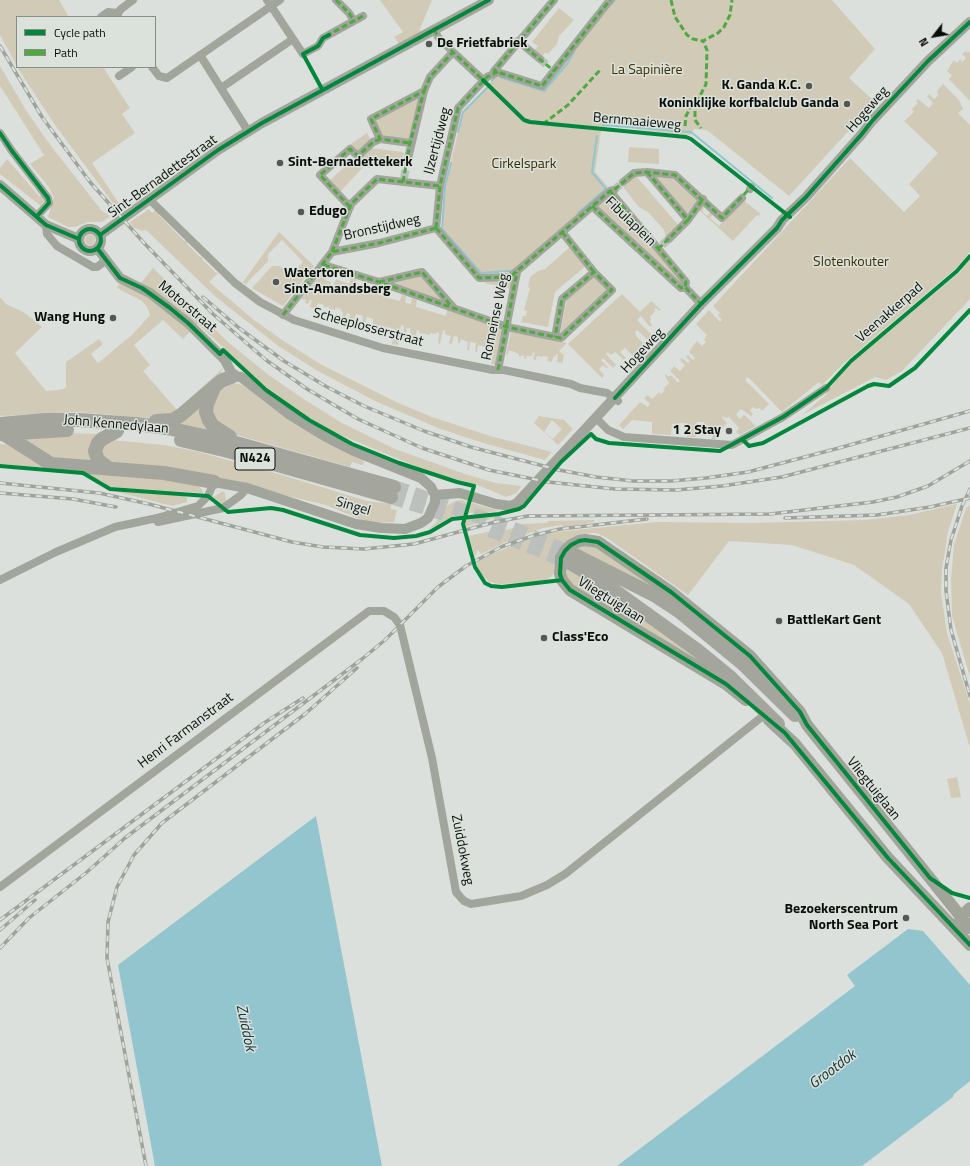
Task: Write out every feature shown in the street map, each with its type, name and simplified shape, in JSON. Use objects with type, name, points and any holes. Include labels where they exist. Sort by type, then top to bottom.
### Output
[{"type":"highway","points":[[136,424],[150,420],[173,420],[181,416],[225,378],[233,376]]},
{"type":"highway","points":[[216,386],[207,404],[206,412],[213,426],[236,443]]},
{"type":"highway","name":"John Kennedylaan","points":[[65,420],[136,424],[167,428],[236,443],[392,492],[176,439],[117,431],[1,430],[65,420]]},
{"type":"highway","points":[[1,430],[51,464],[164,473],[214,482]]},
{"type":"highway","points":[[111,469],[98,460],[95,451],[98,443],[102,439],[117,431]]},
{"type":"highway","points":[[781,728],[730,678],[697,650],[571,559],[654,595],[680,612],[742,663],[797,713]]},
{"type":"main road","name":"Vliegtuiglaan","points":[[970,928],[966,917],[949,902],[750,656],[671,592],[598,542],[585,540],[571,545],[565,550],[561,558],[560,574],[562,580],[570,590],[726,684],[764,716],[781,728],[875,842],[970,946]]},
{"type":"main road","points":[[875,842],[885,847],[947,910],[966,917]]},
{"type":"main road","points":[[949,902],[959,907],[970,906],[959,934]]},
{"type":"street","points":[[102,16],[108,12],[118,15],[121,9],[133,0]]},
{"type":"street","points":[[153,68],[159,76],[167,78],[269,3],[280,0]]},
{"type":"street","points":[[336,0],[349,13],[354,21]]},
{"type":"street","name":"Sint-Bernadettestraat","points":[[100,235],[218,150],[248,131],[489,0]]},
{"type":"street","points":[[554,0],[518,41],[496,71],[542,86],[552,69],[610,0]]},
{"type":"street","points":[[269,3],[303,54],[318,46],[323,38],[363,16]]},
{"type":"street","name":"Hogeweg","points":[[435,495],[460,493],[496,504],[511,506],[517,503],[596,418],[616,400],[701,304],[766,238],[778,216],[818,182],[928,61],[970,22]]},
{"type":"street","points":[[434,29],[438,37],[483,80]]},
{"type":"street","points":[[221,88],[293,39]]},
{"type":"street","points":[[518,41],[540,59]]},
{"type":"street","points":[[407,163],[410,143],[424,91],[430,77],[453,52]]},
{"type":"street","points":[[200,55],[248,131]]},
{"type":"street","points":[[119,76],[131,68]]},
{"type":"street","name":"IJzertijdweg","points":[[436,228],[440,186],[458,108],[483,80],[496,71]]},
{"type":"street","points":[[380,139],[371,119],[424,91]]},
{"type":"street","points":[[0,133],[48,198],[48,203],[37,216]]},
{"type":"street","points":[[350,206],[320,175],[350,149],[358,156],[373,142],[380,139],[410,143]]},
{"type":"street","points":[[647,172],[688,220]]},
{"type":"street","points":[[623,182],[634,174],[647,172],[675,175],[722,218],[742,198]]},
{"type":"street","name":"IJzertijdweg","points":[[332,252],[350,206],[377,179],[404,180],[440,186]]},
{"type":"street","points":[[0,185],[46,225],[80,238],[84,248],[91,250],[97,248],[101,242],[100,235],[97,231],[89,229],[83,232],[80,238]]},
{"type":"street","name":"Fibulaplein","points":[[685,287],[686,282],[660,247],[612,191],[592,206],[681,288],[685,287],[701,304]]},
{"type":"street","points":[[669,239],[688,220],[703,199]]},
{"type":"street","name":"Scheeplosserstraat","points":[[150,200],[234,283],[260,302],[283,315],[300,322],[383,348],[572,384],[580,388],[607,393],[616,400]]},
{"type":"street","name":"Romeinse Weg","points":[[498,370],[517,272],[592,206]]},
{"type":"street","points":[[46,225],[47,234],[57,246],[93,267],[97,267],[105,261]]},
{"type":"street","name":"Bronstijdweg","points":[[283,315],[324,265],[332,252],[379,243],[436,228],[479,278],[510,277],[517,272]]},
{"type":"street","points":[[324,265],[379,282],[507,327],[561,338],[612,290],[594,272],[562,232]]},
{"type":"street","name":"Motorstraat","points":[[97,248],[105,261],[120,278],[146,291],[188,323],[225,360],[233,376]]},
{"type":"street","points":[[379,282],[422,272],[453,308]]},
{"type":"street","points":[[555,337],[562,299],[594,272]]},
{"type":"street","points":[[233,376],[241,378],[290,415],[326,437],[421,478],[431,487],[435,495]]},
{"type":"street","points":[[596,418],[608,430],[624,437],[732,445],[783,416],[826,388]]},
{"type":"street","points":[[0,580],[56,552],[115,527],[156,518],[198,506],[208,496],[214,482]]},
{"type":"street","name":"Singel","points":[[214,482],[247,488],[356,524],[396,530],[414,527],[428,518],[433,508],[435,495]]},
{"type":"street","points":[[106,532],[214,511],[231,503],[247,488]]},
{"type":"street","name":"Henri Farmanstraat","points":[[0,887],[360,616],[369,611],[376,610],[391,614]]},
{"type":"street","name":"Zuiddokweg","points":[[391,614],[400,624],[403,633],[432,758],[456,892],[464,901],[471,904],[521,896],[547,885],[565,874],[764,716]]},
{"type":"green space","points":[[0,0],[59,0],[68,16],[16,16],[16,64],[0,35]]},
{"type":"green space","points":[[380,0],[432,0],[420,29],[420,33],[399,44],[394,37],[403,32]]},
{"type":"green space","points":[[613,0],[832,0],[875,49],[849,78],[875,102],[789,196],[707,130],[694,129],[690,135],[636,129],[614,121],[601,131],[595,172],[608,187],[512,271],[481,273],[442,229],[445,186],[463,112],[496,76],[543,88]]},
{"type":"green space","points":[[559,8],[574,20],[559,36],[557,44],[548,54],[545,52],[542,57],[534,51],[538,46],[532,42]]},
{"type":"green space","points":[[966,51],[968,53],[970,51],[970,101],[949,79],[952,75],[947,71],[954,60],[957,63],[960,59],[962,62],[966,58],[962,54]]},
{"type":"green space","points":[[0,66],[27,112],[51,146],[102,211],[110,216],[102,222],[88,222],[75,227],[68,227],[48,217],[54,197],[48,186],[30,164],[44,155],[0,86]]},
{"type":"green space","points":[[18,68],[104,68],[130,108],[122,114],[135,133],[92,163],[120,205],[118,210],[55,125]]},
{"type":"green space","name":"Slotenkouter","points":[[943,84],[959,100],[963,109],[958,113],[970,125],[970,251],[961,264],[844,363],[822,385],[819,382],[782,412],[748,377],[745,380],[769,404],[762,411],[760,408],[756,409],[753,407],[750,410],[753,414],[751,416],[741,409],[736,414],[740,419],[744,415],[756,426],[740,435],[736,432],[739,428],[729,417],[725,418],[723,416],[722,417],[727,423],[721,429],[717,429],[716,439],[712,439],[713,427],[704,425],[704,422],[697,422],[696,437],[687,437],[688,425],[684,423],[672,424],[671,435],[652,434],[652,422],[632,420],[623,429],[619,425],[640,402],[648,407],[650,404],[644,398],[648,395],[652,399],[659,392],[661,394],[665,390],[663,389],[669,383],[665,376],[666,374],[669,377],[671,375],[678,383],[680,381],[671,372],[671,370],[674,366],[680,371],[685,365],[680,360],[682,358],[688,363],[690,361],[686,357],[688,355],[693,360],[695,358],[689,352],[697,341],[702,346],[706,342],[704,340],[707,335],[696,324],[709,310],[720,322],[722,320],[718,315],[720,313],[713,306],[850,158],[904,212],[920,196],[909,184],[938,153],[904,121],[914,112],[912,109],[918,103],[916,101],[918,99],[929,108],[933,103],[927,96],[929,94],[934,99],[938,96],[937,91]]},
{"type":"green space","points":[[416,99],[418,100],[409,139],[383,137],[376,123],[378,120]]},
{"type":"green space","points":[[367,133],[372,142],[359,154],[348,146]]},
{"type":"green space","points":[[629,147],[659,149],[659,164],[628,162]]},
{"type":"green space","points":[[369,148],[404,152],[402,162],[392,161],[391,164],[381,162],[380,164],[373,163],[372,167],[369,168],[365,165],[340,192],[329,181],[355,157]]},
{"type":"green space","points":[[7,159],[39,196],[43,194],[45,199],[41,206],[0,174],[0,168]]},
{"type":"green space","points":[[636,176],[680,227],[666,238],[664,230],[649,213],[639,207],[623,187]]},
{"type":"green space","points":[[656,178],[672,179],[698,201],[687,213]]},
{"type":"green space","points":[[608,196],[682,281],[682,284],[598,207],[597,204]]},
{"type":"green space","points":[[743,200],[761,214],[758,216],[757,215],[733,241],[699,210],[704,205],[705,206],[702,211],[707,216],[711,212],[713,214],[710,218],[719,226]]},
{"type":"green space","points":[[149,209],[152,213],[155,210],[160,214],[159,215],[184,241],[186,240],[188,242],[187,244],[203,258],[202,259],[215,272],[218,273],[209,282],[254,320],[285,342],[322,365],[396,402],[432,417],[490,436],[552,452],[545,460],[480,442],[438,428],[375,401],[316,370],[277,345],[216,297],[146,230],[142,231],[133,227],[130,222]]},
{"type":"green space","points":[[279,232],[314,266],[283,306],[252,288],[272,266],[280,266],[290,276],[303,262],[282,240],[268,254],[268,261],[246,284],[243,282]]},
{"type":"green space","points":[[88,235],[92,235],[94,236],[94,244],[88,245],[85,242],[85,238]]},
{"type":"green space","points":[[571,246],[587,265],[555,292],[548,327],[521,322],[523,316],[526,316],[527,311],[524,310],[530,288],[528,287],[530,277],[538,271],[545,269]]},
{"type":"green space","points":[[970,257],[970,299],[902,371],[886,380],[875,377],[802,415],[827,394],[826,391],[849,365],[960,272]]},
{"type":"green space","points":[[153,268],[229,343],[270,376],[342,423],[395,449],[465,474],[496,483],[521,486],[517,493],[506,497],[480,486],[425,470],[331,431],[287,404],[268,389],[198,324],[183,339],[163,320],[134,345],[150,365],[143,371],[177,410],[223,368],[220,376],[181,413],[162,419],[77,412],[0,416],[0,297],[6,304],[25,313],[42,327],[15,353],[46,391],[59,390],[66,388],[66,362],[99,339],[103,344],[91,354],[98,363],[132,335],[150,315],[147,307],[142,301],[117,288],[121,281],[136,289]]},
{"type":"green space","points":[[325,269],[328,270],[325,280],[331,282],[330,286],[333,287],[336,279],[349,284],[351,278],[357,280],[354,288],[360,290],[359,292],[362,294],[363,291],[369,291],[383,296],[385,289],[389,291],[388,298],[400,301],[402,295],[406,296],[405,303],[411,304],[412,298],[417,300],[416,307],[446,316],[447,310],[503,328],[496,365],[491,364],[493,356],[490,355],[491,348],[489,346],[487,355],[484,354],[485,347],[478,345],[477,352],[475,352],[476,343],[470,342],[469,350],[467,350],[468,342],[461,339],[460,343],[458,343],[458,337],[454,336],[452,344],[449,343],[451,336],[445,334],[445,330],[443,330],[440,344],[438,343],[439,333],[436,332],[436,334],[430,333],[430,335],[419,333],[419,330],[417,330],[416,336],[411,335],[410,328],[407,328],[405,337],[403,337],[404,326],[401,325],[398,345],[392,344],[395,329],[373,324],[373,319],[367,317],[364,327],[362,326],[363,316],[356,314],[354,320],[349,318],[350,314],[347,313],[344,320],[342,319],[343,312],[341,309],[329,309],[330,307],[323,307],[324,305],[318,303],[316,309],[310,307],[312,300],[310,300],[308,304],[305,303],[306,300],[301,299]]},
{"type":"green space","points":[[420,276],[443,301],[390,283]]},
{"type":"green space","points":[[594,277],[606,290],[560,333],[567,299]]},
{"type":"green space","points":[[512,280],[511,289],[485,283],[485,281]]},
{"type":"green space","points":[[622,294],[640,312],[651,301],[661,310],[659,311],[656,308],[654,310],[655,311],[650,317],[650,322],[652,325],[650,327],[641,316],[637,320],[656,339],[652,344],[637,330],[635,332],[636,336],[648,348],[637,360],[625,348],[620,352],[626,358],[624,360],[615,352],[611,355],[608,352],[606,354],[616,365],[613,368],[603,358],[601,360],[608,367],[606,368],[603,365],[599,369],[604,375],[602,378],[568,344]]},
{"type":"green space","points":[[511,332],[567,343],[559,351],[564,355],[562,365],[562,363],[557,362],[558,353],[553,358],[552,362],[547,361],[548,357],[543,356],[537,356],[536,360],[533,359],[535,353],[533,352],[532,356],[527,356],[526,359],[524,358],[524,355],[519,357],[519,354],[512,351],[509,351],[508,355],[506,354]]},
{"type":"green space","points":[[233,383],[243,385],[285,417],[363,459],[364,463],[362,465],[352,462],[350,467],[223,431],[210,413],[218,390]]},
{"type":"green space","points":[[203,402],[210,431],[174,424]]},
{"type":"green space","points":[[539,416],[564,420],[573,429],[558,445],[534,423]],"holes":[[[552,420],[562,429],[553,439],[544,432]]]},
{"type":"green space","points":[[68,433],[101,434],[95,463],[53,459],[21,439],[65,437]]},
{"type":"green space","points":[[111,440],[164,445],[199,452],[367,501],[391,504],[391,509],[397,510],[394,522],[374,523],[364,521],[326,505],[189,473],[105,461],[101,445]]},
{"type":"green space","points":[[0,444],[10,445],[39,462],[45,468],[0,464]]},
{"type":"green space","points":[[86,473],[114,473],[197,484],[202,489],[203,493],[109,487]]},
{"type":"green space","points":[[114,491],[183,495],[187,498],[187,502],[172,506]]},
{"type":"green space","points":[[223,491],[225,493],[226,501],[221,505],[213,497]]},
{"type":"green space","points":[[461,500],[467,502],[463,514],[451,517],[427,531],[437,521],[445,507],[455,501]]},
{"type":"green space","points":[[472,503],[499,511],[505,511],[469,513]]},
{"type":"green space","points":[[957,504],[948,532],[942,570],[941,593],[947,633],[970,704],[970,748],[942,653],[909,604],[854,565],[792,545],[729,541],[688,595],[607,538],[597,533],[590,533],[573,537],[566,542],[554,558],[554,573],[551,577],[544,581],[501,584],[489,582],[478,570],[477,562],[492,554],[531,538],[555,532],[657,522],[752,523],[865,520],[909,515]]},
{"type":"green space","points":[[970,505],[970,677],[952,616],[951,579],[954,545],[966,508]]},
{"type":"green space","points":[[497,516],[465,527],[464,524],[467,518]]},
{"type":"green space","points":[[594,520],[594,522],[563,528],[562,525],[543,528],[506,542],[481,554],[478,550],[475,556],[468,536],[497,530],[502,531],[517,527],[519,524],[547,523],[548,521]]},
{"type":"green space","points":[[593,543],[687,607],[731,649],[576,549],[626,604],[738,689],[565,581],[562,561],[576,545]]},
{"type":"green space","points":[[957,777],[961,797],[951,798],[947,779]]},
{"type":"water","name":"Zuiddok","points":[[316,816],[382,1166],[155,1166],[118,965]]},
{"type":"water","name":"Grootdok","points":[[908,929],[923,931],[970,985],[970,1081],[954,1094],[953,1097],[862,1166],[617,1166],[855,986],[847,975]]},
{"type":"waterway","points":[[612,4],[615,0]]},
{"type":"waterway","points":[[500,77],[544,91],[567,64],[574,52]]},
{"type":"waterway","points":[[492,81],[496,76]]},
{"type":"waterway","points":[[458,132],[463,112],[487,88]]},
{"type":"waterway","points":[[603,125],[691,132],[772,198]]},
{"type":"waterway","points":[[578,213],[606,189],[592,172],[597,136]]},
{"type":"waterway","points":[[451,163],[445,186],[442,229],[481,273],[511,271]]},
{"type":"tunnel","points":[[540,59],[549,67]]},
{"type":"tunnel","points":[[404,178],[407,163]]},
{"type":"tunnel","points":[[614,190],[623,182]]},
{"type":"tunnel","points":[[662,245],[669,239]]},
{"type":"tunnel","points":[[394,487],[512,528],[573,554]]},
{"type":"tunnel","points":[[391,497],[444,514]]},
{"type":"tunnel","points":[[490,530],[570,563]]},
{"type":"railway","points":[[0,46],[42,117],[90,182],[144,243],[213,314],[266,360],[307,389],[358,419],[422,448],[489,470],[548,482],[615,489],[676,490],[722,486],[782,477],[970,428]]},
{"type":"railway","points":[[203,297],[239,328],[284,361],[327,387],[364,406],[424,431],[471,447],[559,470],[596,477],[633,481],[671,481],[748,472],[970,411]]},
{"type":"railway","points":[[0,483],[99,493],[149,504],[292,542],[323,547],[364,549],[414,544],[495,522],[528,516],[770,514],[873,502],[897,497],[928,486],[970,461]]},
{"type":"railway","points":[[970,489],[962,506],[951,540],[946,568],[946,591],[951,630],[970,696]]},
{"type":"railway","points":[[0,493],[73,499],[116,507]]},
{"type":"railway","points":[[785,518],[877,515],[930,507],[970,498]]},
{"type":"railway","points":[[0,948],[29,918],[87,872],[125,838],[362,659],[385,640],[438,587],[466,566],[501,547],[535,535],[560,529],[647,519]]},
{"type":"railway","points":[[146,1166],[107,958],[108,922],[117,887],[134,855],[162,823],[305,714],[357,668]]},
{"type":"railway","points":[[0,920],[264,723],[303,698]]},
{"type":"railway","points":[[0,930],[35,900]]},
{"type":"marked path","points":[[336,0],[349,13],[354,21]]},
{"type":"marked path","points":[[554,0],[494,71],[542,86],[610,0]]},
{"type":"marked path","points":[[671,0],[675,17],[687,35],[693,39],[703,41],[718,33],[724,27],[730,15],[732,0]]},
{"type":"marked path","points":[[326,36],[363,16]]},
{"type":"marked path","points":[[434,29],[438,37],[483,80]]},
{"type":"marked path","points":[[518,41],[554,71]]},
{"type":"marked path","points":[[685,126],[686,116],[691,106],[699,98],[706,84],[707,50],[703,41]]},
{"type":"marked path","points":[[424,91],[430,77],[453,52]]},
{"type":"marked path","points":[[543,124],[568,105],[601,69]]},
{"type":"marked path","points":[[436,228],[440,186],[458,108],[487,77],[498,72]]},
{"type":"marked path","points":[[403,182],[410,143],[424,91],[371,119],[380,139],[410,143]]},
{"type":"marked path","points":[[695,102],[695,120],[701,128]]},
{"type":"marked path","points":[[350,207],[320,175],[350,149],[358,156],[373,142],[380,139]]},
{"type":"marked path","points":[[647,172],[688,220],[703,199]]},
{"type":"marked path","points":[[436,228],[479,278],[510,277],[610,191],[613,191],[634,173],[647,172],[675,175],[722,218],[751,187]]},
{"type":"marked path","points":[[332,252],[351,204],[377,179],[440,186]]},
{"type":"marked path","points":[[610,191],[686,282],[685,287]]},
{"type":"marked path","points":[[592,206],[681,288],[685,287],[701,304]]},
{"type":"marked path","points":[[658,249],[688,220]]},
{"type":"marked path","points":[[283,315],[332,252],[379,243],[436,228]]},
{"type":"marked path","points":[[562,232],[594,272]]},
{"type":"marked path","points":[[324,265],[379,282],[507,327],[555,337],[561,338],[612,290],[594,272],[562,299],[555,337]]},
{"type":"marked path","points":[[379,282],[422,272],[452,307]]},
{"type":"marked path","points":[[498,370],[517,272]]},
{"type":"cycle path","points":[[100,235],[218,150],[262,123],[489,0]]},
{"type":"cycle path","points":[[615,398],[701,304],[806,197],[872,121],[928,61],[970,22]]},
{"type":"cycle path","points":[[322,89],[303,54],[318,46],[323,38],[329,35]]},
{"type":"cycle path","name":"Bernmaaieweg","points":[[483,80],[524,120],[530,122],[686,137],[691,139],[790,217]]},
{"type":"cycle path","points":[[0,133],[48,198],[49,203],[37,216]]},
{"type":"cycle path","points":[[0,185],[46,225],[79,239]]},
{"type":"cycle path","points":[[90,229],[98,232],[101,240],[98,248],[90,251],[82,248],[79,240],[82,232],[90,229]]},
{"type":"cycle path","points":[[97,248],[120,278],[142,288],[170,308],[220,354],[223,350],[266,390],[309,420],[352,444],[399,463],[474,486],[463,524],[475,567],[485,583],[491,586],[502,587],[562,580]]},
{"type":"cycle path","name":"Veenakkerpad","points":[[0,466],[83,473],[110,489],[208,496],[228,512],[271,508],[283,510],[360,535],[394,538],[416,536],[430,532],[452,519],[499,514],[519,509],[524,506],[561,462],[591,434],[596,439],[609,443],[720,451],[783,417],[826,388],[851,361],[957,271],[970,256]]},
{"type":"cycle path","points":[[742,439],[749,446],[763,443],[868,386],[874,384],[889,386],[915,368],[970,310]]},
{"type":"cycle path","points":[[970,898],[952,893],[930,878],[807,725],[800,712],[750,656],[671,592],[598,542],[585,540],[579,541],[571,545],[565,551],[561,558],[560,574],[562,580],[570,590],[726,684],[785,733],[888,858],[970,945]]},
{"type":"place","name":"De Frietfabriek","points":[[429,44]]},
{"type":"place","name":"K. Ganda K.C.","points":[[809,86]]},
{"type":"place","name":"Koninklijke korfbalclub Ganda","points":[[847,104]]},
{"type":"place","name":"Sint-Bernadettekerk","points":[[280,163]]},
{"type":"place","name":"Edugo","points":[[301,212]]},
{"type":"place","name":"Watertoren Sint-Amandsberg","points":[[276,282]]},
{"type":"place","name":"Wang Hung","points":[[113,318]]},
{"type":"place","name":"1 2 Stay","points":[[729,431]]},
{"type":"place","name":"BattleKart Gent","points":[[779,621]]},
{"type":"place","name":"Class'Eco","points":[[544,638]]},
{"type":"place","name":"Bezoekerscentrum North Sea Port","points":[[906,918]]},
{"type":"park label","name":"La Sapinière","points":[[647,71]]},
{"type":"park label","name":"Cirkelspark","points":[[524,165]]}]
